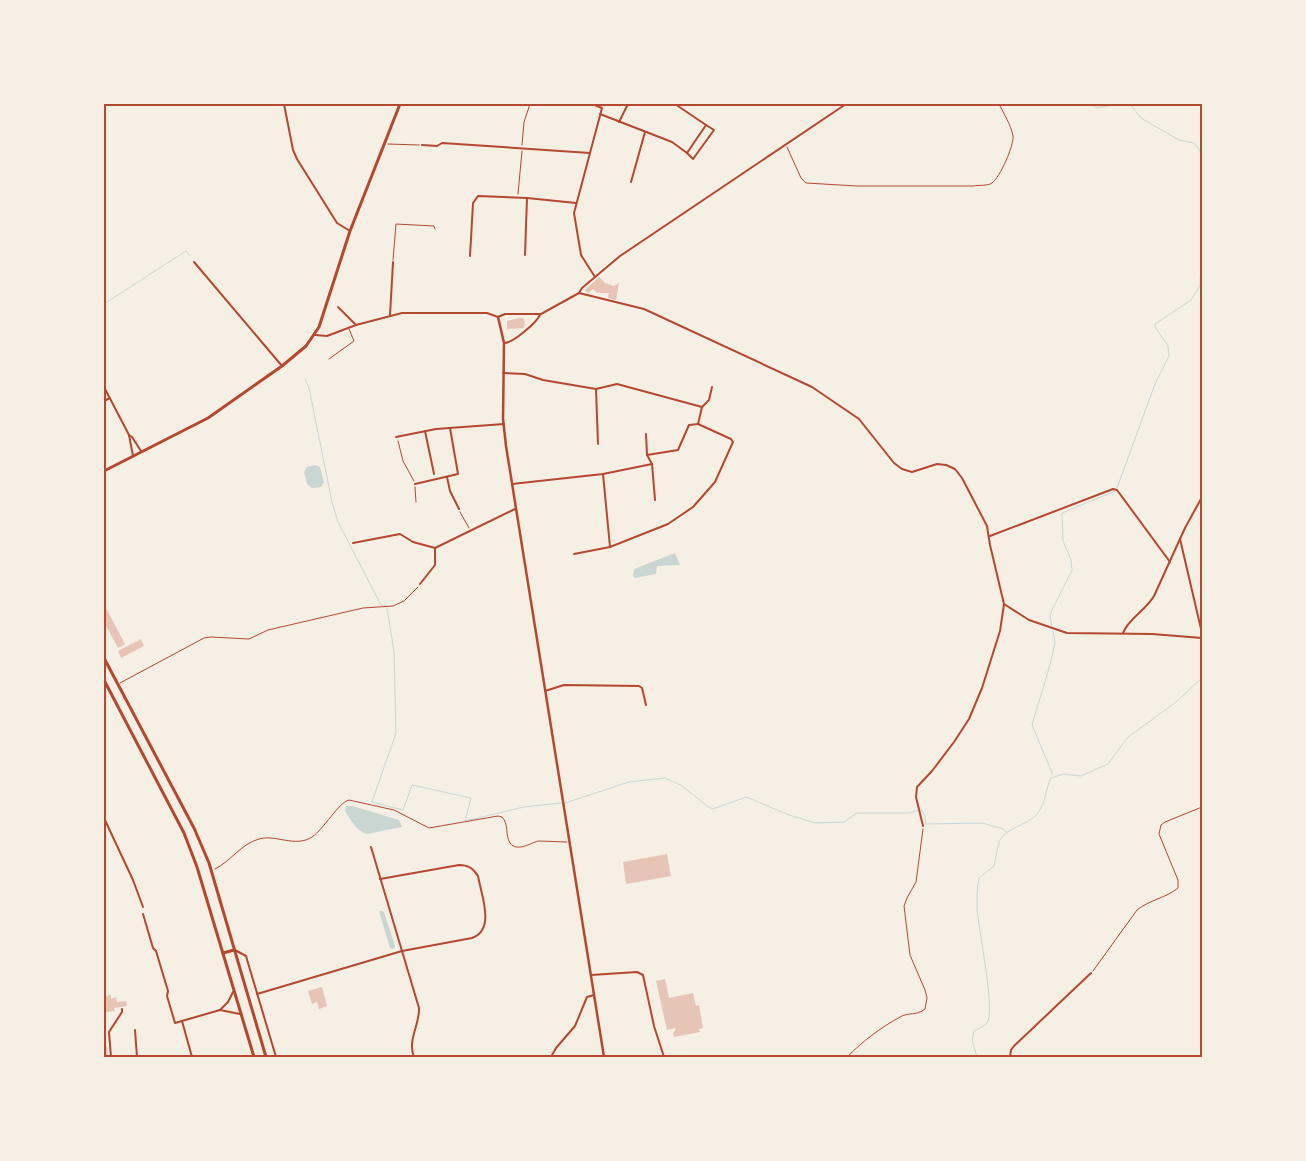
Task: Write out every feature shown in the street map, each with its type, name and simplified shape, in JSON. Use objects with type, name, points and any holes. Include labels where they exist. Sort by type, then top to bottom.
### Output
[{"type":"main road","points":[[104,471],[208,418],[304,349],[315,335],[325,310],[350,231],[400,104]]},
{"type":"main road","points":[[104,658],[194,828],[208,863],[266,1057]]},
{"type":"main road","points":[[104,680],[184,833],[197,867],[254,1057]]},
{"type":"main road","points":[[223,953],[234,950]]},
{"type":"street","points":[[284,104],[293,150],[337,223],[350,231]]},
{"type":"street","points":[[592,104],[602,108],[576,203],[575,221],[581,255],[595,276]]},
{"type":"street","points":[[619,122],[628,104]]},
{"type":"street","points":[[600,114],[672,142],[693,159],[714,130],[675,104]]},
{"type":"street","points":[[315,335],[327,336],[390,315],[409,313],[488,313],[498,317],[505,314],[541,314],[579,293],[595,276],[628,250],[846,104]]},
{"type":"street","points":[[687,153],[706,126]]},
{"type":"street","points":[[631,182],[645,132]]},
{"type":"street","points":[[422,145],[437,146],[442,144],[590,153]]},
{"type":"street","points":[[470,256],[473,203],[476,198],[483,196],[527,198],[576,203]]},
{"type":"street","points":[[525,255],[527,198]]},
{"type":"street","points":[[194,262],[282,366]]},
{"type":"street","points":[[390,315],[393,262]]},
{"type":"street","points":[[579,293],[644,309],[812,387],[859,419],[894,463],[902,469],[912,472],[937,464],[946,465],[955,469],[962,478],[987,526],[1004,604],[1000,631],[982,688],[969,718],[954,742],[917,787],[916,797],[923,826]]},
{"type":"street","points":[[338,307],[356,325]]},
{"type":"street","points":[[504,343],[508,343],[537,321],[541,314]]},
{"type":"street","points":[[498,317],[504,343],[504,424],[512,484],[604,1057]]},
{"type":"street","points":[[503,373],[524,374],[543,380],[596,389],[617,384],[702,407]]},
{"type":"street","points":[[104,387],[128,435],[133,456]]},
{"type":"street","points":[[698,424],[702,407],[709,400],[712,387]]},
{"type":"street","points":[[596,389],[598,444]]},
{"type":"street","points":[[104,401],[110,398]]},
{"type":"street","points":[[396,438],[425,431],[504,424]]},
{"type":"street","points":[[574,554],[610,547],[668,523],[693,507],[716,482],[734,442],[698,424],[689,425],[678,450],[652,452],[647,455]]},
{"type":"street","points":[[415,484],[456,475],[458,472],[450,428]]},
{"type":"street","points":[[425,431],[434,474]]},
{"type":"street","points":[[646,434],[647,455],[652,464],[655,500]]},
{"type":"street","points":[[128,435],[132,437],[142,451]]},
{"type":"street","points":[[512,484],[603,474],[652,464]]},
{"type":"street","points":[[603,474],[610,547]]},
{"type":"street","points":[[447,477],[450,491],[459,509]]},
{"type":"street","points":[[989,536],[1113,489],[1117,490],[1170,562]]},
{"type":"street","points":[[1123,633],[1126,626],[1149,605],[1180,538],[1202,497]]},
{"type":"street","points":[[353,543],[400,534],[414,542],[435,548],[516,509]]},
{"type":"street","points":[[1004,604],[1030,620],[1067,633],[1123,633],[1201,637],[1201,629],[1180,538]]},
{"type":"street","points":[[420,584],[435,565],[435,548]]},
{"type":"street","points":[[545,691],[564,685],[638,686],[642,688],[646,705]]},
{"type":"street","points":[[104,818],[133,880],[143,907]]},
{"type":"street","points":[[371,847],[419,1008],[412,1043],[414,1057]]},
{"type":"street","points":[[256,994],[402,951],[472,938],[484,930],[486,921],[478,876],[472,868],[459,865],[380,879]]},
{"type":"street","points":[[143,914],[153,948],[159,959],[175,1023],[220,1010],[241,1014]]},
{"type":"street","points":[[234,950],[246,956],[276,1057]]},
{"type":"street","points":[[590,976],[637,972],[642,975],[654,1026],[664,1057]]},
{"type":"street","points":[[1010,1057],[1014,1046],[1091,973]]},
{"type":"street","points":[[220,1010],[228,1002],[234,990]]},
{"type":"street","points":[[551,1057],[556,1048],[576,1026],[587,996],[594,995]]},
{"type":"street","points":[[111,1057],[109,1032],[122,1009]]},
{"type":"street","points":[[182,1021],[192,1057]]},
{"type":"street","points":[[135,1030],[137,1057]]},
{"type":"lane","points":[[329,359],[354,341],[349,328]]},
{"type":"path","points":[[518,198],[524,122],[530,104]]},
{"type":"path","points":[[786,144],[801,178],[806,183],[857,186],[973,186],[990,184],[994,182],[1001,170],[1013,141],[1010,127],[999,104]]},
{"type":"path","points":[[384,143],[422,145]]},
{"type":"path","points":[[393,262],[396,224],[434,226],[434,229]]},
{"type":"path","points":[[396,438],[403,461],[415,484],[416,502]]},
{"type":"path","points":[[459,509],[470,531]]},
{"type":"path","points":[[117,684],[204,638],[249,638],[268,630],[363,608],[393,606],[404,601],[420,584]]},
{"type":"path","points":[[214,869],[230,859],[242,848],[258,839],[267,838],[290,841],[312,837],[347,800],[394,810],[429,828],[498,816],[502,817],[506,821],[510,843],[516,846],[528,846],[536,841],[569,842]]},
{"type":"path","points":[[1091,973],[1137,910],[1178,888],[1178,880],[1159,834],[1160,825],[1202,807]]},
{"type":"path","points":[[847,1057],[872,1034],[904,1015],[918,1014],[925,1009],[927,998],[910,956],[904,906],[916,882],[923,826]]},
{"type":"path","points":[[1197,1057],[1202,1054]]},
{"type":"shaded area","points":[[316,465],[320,467],[324,482],[321,487],[312,488],[307,484],[304,472],[307,467]]},
{"type":"shaded area","points":[[675,553],[680,565],[657,566],[656,574],[635,578],[633,576],[634,569]]},
{"type":"shaded area","points":[[346,806],[353,806],[399,820],[402,827],[367,834],[363,833],[354,825],[345,811]]},
{"type":"shaded area","points":[[379,911],[384,912],[395,946],[394,949],[390,948]]},
{"type":"building","points":[[599,277],[605,283],[614,286],[619,283],[616,300],[608,298],[609,293],[597,293],[593,289],[588,293],[585,290]]},
{"type":"building","points":[[523,318],[525,322],[524,328],[507,329],[507,321]]},
{"type":"building","points":[[106,608],[125,644],[118,648],[104,622],[104,610]]},
{"type":"building","points":[[141,639],[144,646],[121,658],[118,651]]},
{"type":"building","points":[[667,854],[671,876],[626,884],[623,862]]},
{"type":"building","points":[[665,979],[669,998],[693,993],[696,1006],[699,1005],[703,1028],[699,1029],[700,1032],[674,1037],[673,1032],[675,1028],[667,1030],[656,981]]},
{"type":"building","points":[[322,987],[327,1006],[319,1009],[317,1002],[312,1004],[308,991]]},
{"type":"building","points":[[111,995],[111,999],[116,997],[117,1002],[126,1001],[127,1006],[114,1008],[115,1011],[105,1012],[104,996]]},
{"type":"building","points":[[104,1046],[107,1046],[108,1057],[104,1057]]},
{"type":"waterway","points":[[1089,104],[1097,108],[1130,104],[1141,118],[1179,140],[1194,143],[1202,154]]},
{"type":"waterway","points":[[1202,233],[1200,286],[1202,287]]},
{"type":"waterway","points":[[104,304],[186,251],[189,255]]},
{"type":"waterway","points":[[1117,488],[1155,384],[1169,356],[1168,346],[1155,327],[1155,324],[1191,300],[1200,286]]},
{"type":"waterway","points":[[305,379],[309,388],[332,502],[338,522],[381,605],[387,606]]},
{"type":"waterway","points":[[1052,626],[1051,612],[1072,570],[1071,560],[1063,541],[1062,513],[1115,491]]},
{"type":"waterway","points":[[387,608],[394,652],[396,733],[372,802],[403,810],[412,785],[471,798],[465,821],[524,807],[561,803]]},
{"type":"waterway","points":[[1053,631],[1055,643],[1032,725],[1053,775]]},
{"type":"waterway","points":[[977,1057],[972,1040],[974,1031],[987,1023],[989,1016],[986,968],[977,908],[978,886],[979,878],[994,866],[1000,840],[1007,832],[1029,821],[1038,813],[1043,804],[1051,778],[1063,774],[1081,776],[1108,764],[1127,738],[1176,702],[1202,678]]},
{"type":"waterway","points":[[565,803],[629,782],[665,778],[681,785],[713,809],[746,797],[789,815],[815,823],[844,822],[857,813],[910,813],[918,810]]},
{"type":"waterway","points":[[921,809],[925,816],[926,824],[982,823],[1003,829],[1006,832]]}]
